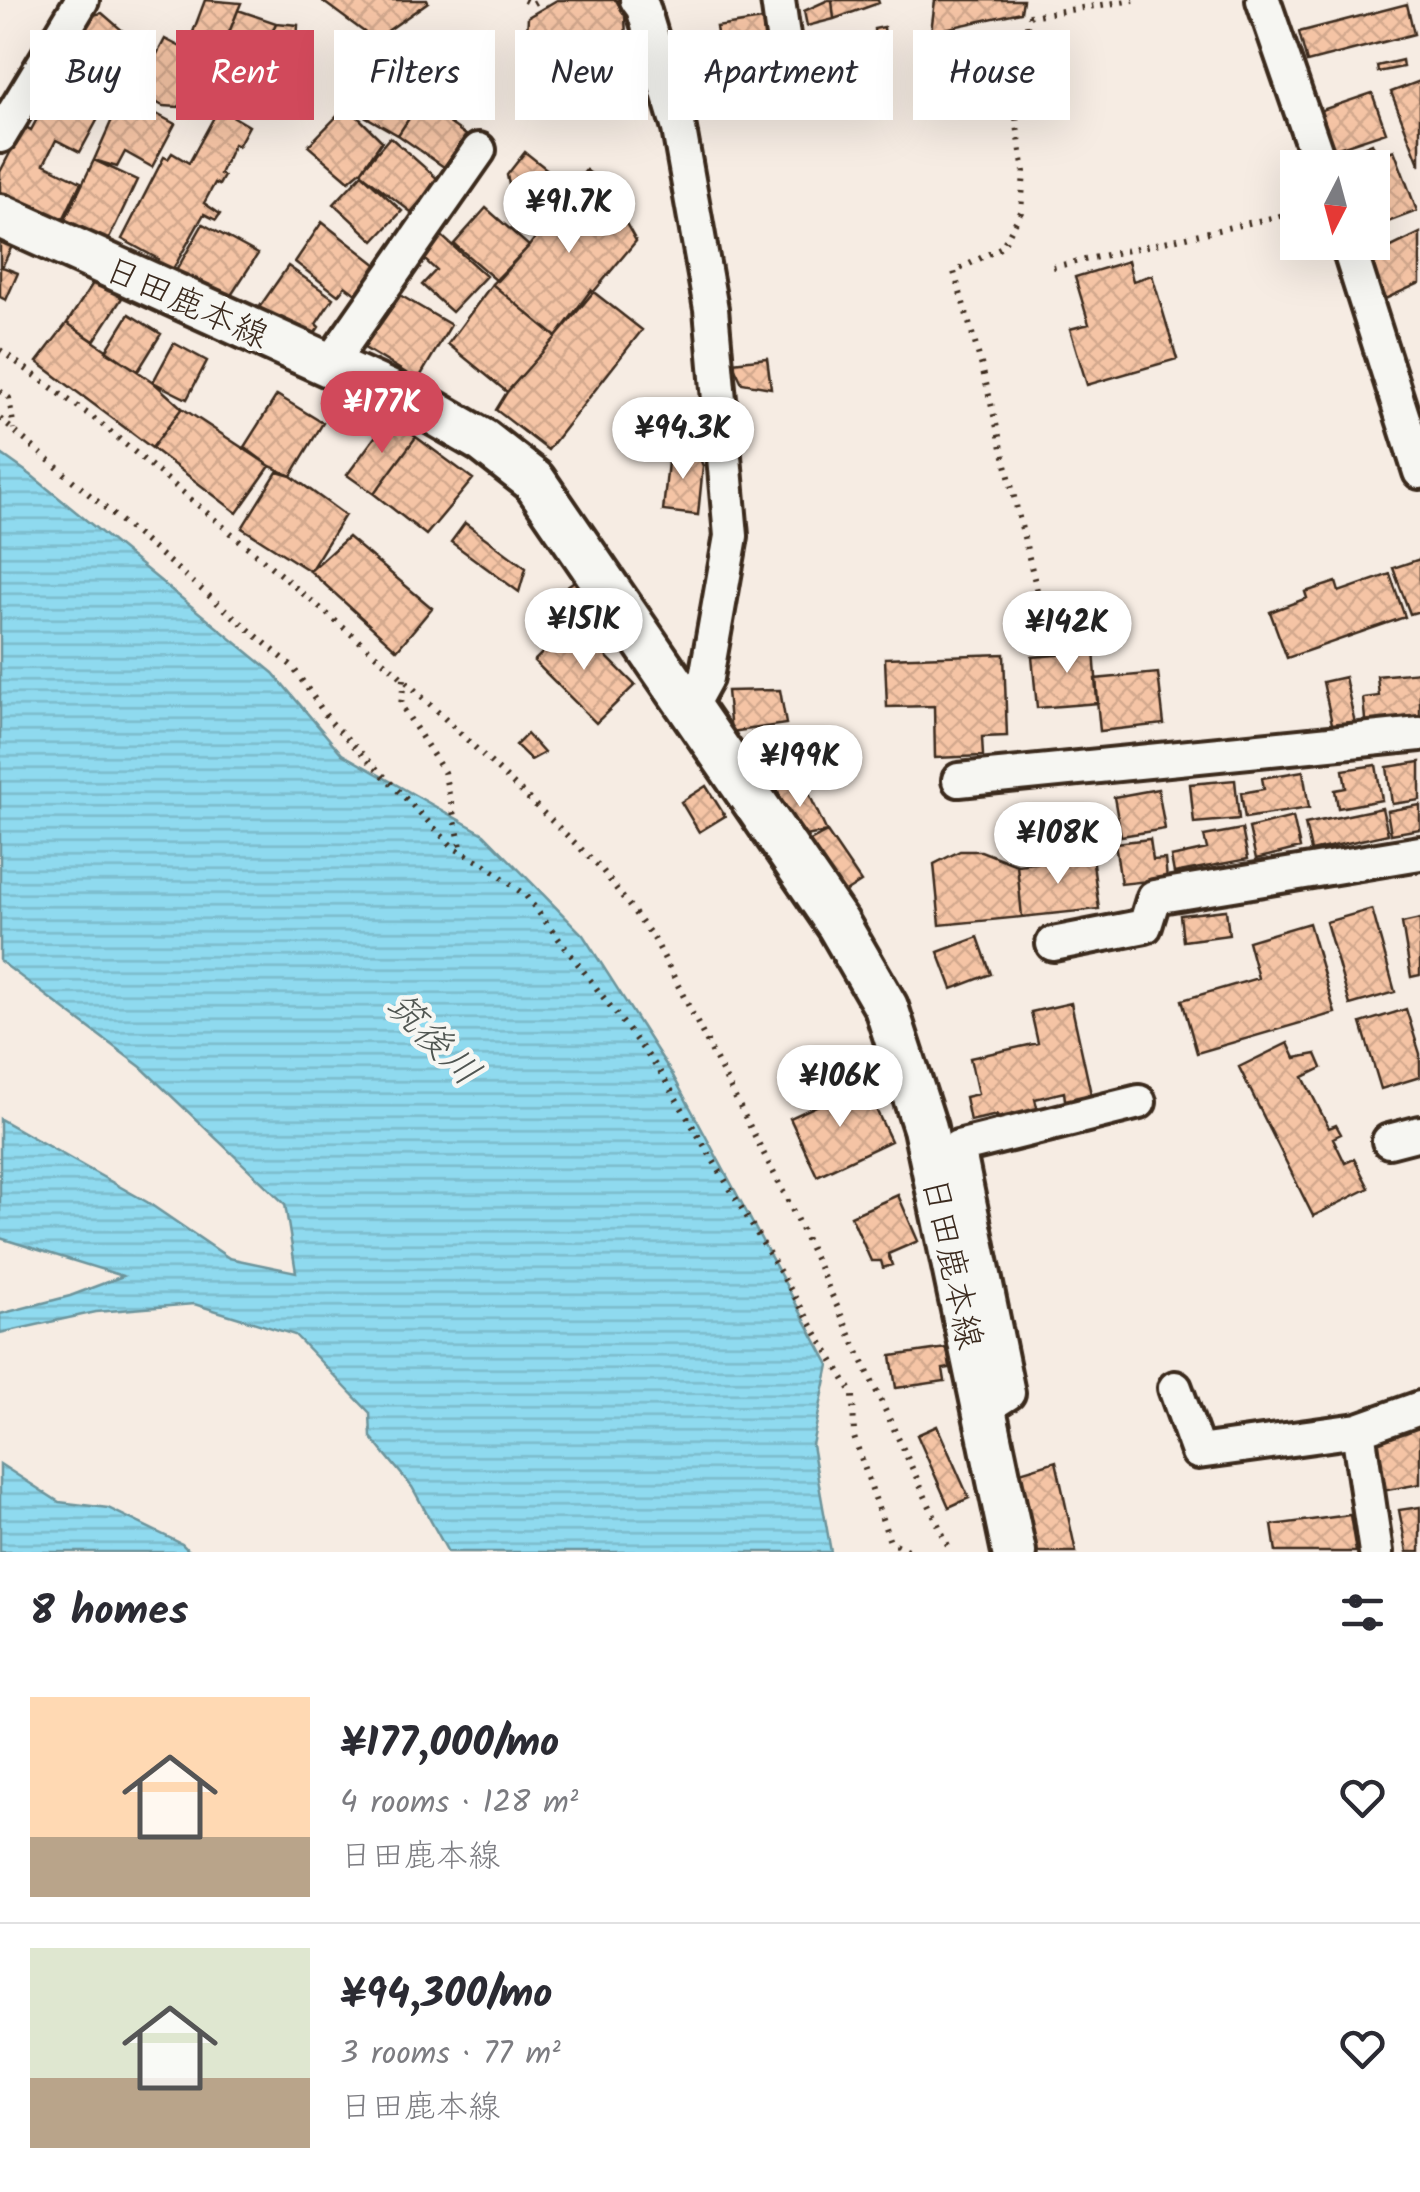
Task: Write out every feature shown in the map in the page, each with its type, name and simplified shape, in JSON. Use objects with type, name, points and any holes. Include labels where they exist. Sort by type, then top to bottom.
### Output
[{"type":"main road","name":"日田鹿本線","points":[[0,216],[431,412],[482,440],[534,481],[838,924],[886,1007],[925,1128],[1014,1552]]},
{"type":"street","points":[[0,136],[82,0]]},
{"type":"street","points":[[637,0],[643,8],[678,129],[711,309],[730,518],[731,536],[706,678],[688,709]]},
{"type":"street","points":[[778,0],[782,30]]},
{"type":"street","points":[[1264,0],[1316,150]]},
{"type":"street","points":[[329,365],[479,150]]},
{"type":"street","points":[[1354,260],[1408,393],[1420,472]]},
{"type":"street","points":[[958,780],[1420,734]]},
{"type":"street","points":[[1052,944],[1145,926],[1154,897],[1420,853]]},
{"type":"street","points":[[983,1409],[1008,1393],[958,1147],[1139,1102]]},
{"type":"street","points":[[1175,1388],[1198,1452],[1358,1430],[1420,1408]]},
{"type":"street","points":[[1358,1430],[1376,1552]]},
{"type":"path","points":[[524,0],[532,4],[540,0]]},
{"type":"path","points":[[1052,651],[982,367],[954,272],[1002,248],[1021,212],[1024,172],[1016,118],[1019,54],[1030,16],[1134,0]]},
{"type":"path","points":[[1053,267],[1280,216]]},
{"type":"path","points":[[0,350],[99,422],[404,679],[600,867],[654,940],[791,1207],[951,1552]]},
{"type":"path","points":[[0,391],[9,398],[14,431]]},
{"type":"path","points":[[0,419],[292,666],[329,720],[454,848],[486,865],[526,896],[660,1070],[853,1394],[854,1437],[890,1542],[912,1552]]},
{"type":"path","points":[[404,679],[402,704],[444,772],[463,852]]},
{"type":"water","name":"筑後川","points":[[0,453],[273,673],[342,754],[484,834],[583,935],[672,1074],[829,1365],[812,1445],[831,1552],[448,1552],[412,1487],[371,1437],[370,1413],[295,1335],[194,1304],[96,1312],[0,1333],[0,1314],[70,1296],[123,1276],[0,1238],[0,1119],[147,1202],[229,1258],[296,1272],[285,1204],[141,1067],[0,961]]},
{"type":"water","points":[[0,1464],[59,1502],[108,1508],[182,1544],[190,1552],[0,1552]]},
{"type":"building","points":[[205,0],[241,3],[230,30],[194,30]]},
{"type":"building","points":[[321,0],[428,2],[389,30],[362,30]]},
{"type":"building","points":[[557,0],[616,0],[625,15],[626,30],[527,30],[528,17]]},
{"type":"building","points":[[832,0],[834,19],[807,26],[804,11]]},
{"type":"building","points":[[832,0],[878,0],[879,3],[834,19]]},
{"type":"building","points":[[935,0],[1023,0],[1021,12],[931,30]]},
{"type":"building","points":[[1407,4],[1414,34],[1307,62],[1299,32]]},
{"type":"building","points":[[238,10],[276,23],[273,30],[230,30]]},
{"type":"building","points":[[102,13],[122,30],[80,30],[88,16]]},
{"type":"building","points":[[769,19],[771,30],[716,30],[716,27]]},
{"type":"building","points":[[276,23],[298,25],[298,30],[273,30]]},
{"type":"building","points":[[165,39],[176,45],[176,107],[156,102],[156,56]]},
{"type":"building","points":[[1402,60],[1403,67],[1378,72],[1377,66]]},
{"type":"building","points":[[1420,81],[1420,166],[1391,92]]},
{"type":"building","points":[[1372,93],[1386,132],[1332,150],[1319,111]]},
{"type":"building","points":[[156,114],[175,124],[152,167],[125,152],[117,167],[94,160],[112,120],[156,120]]},
{"type":"building","points":[[334,119],[361,120],[382,141],[362,170],[349,181],[308,146]]},
{"type":"building","points":[[36,120],[97,120],[80,152],[56,140],[44,164],[81,182],[59,228],[0,197],[0,172],[24,126],[31,130]]},
{"type":"building","points":[[212,120],[239,120],[249,126],[238,146],[234,144],[219,185],[215,183],[204,203],[220,214],[216,220],[204,214],[168,278],[152,269],[158,259],[122,239],[164,157],[168,159],[172,153],[189,163]]},
{"type":"building","points":[[372,120],[408,120],[398,135]]},
{"type":"building","points":[[408,120],[445,120],[466,135],[444,167],[398,135]]},
{"type":"building","points":[[390,137],[439,180],[411,212],[362,174]]},
{"type":"building","points":[[1372,143],[1375,150],[1354,150]]},
{"type":"building","points":[[1394,150],[1417,211],[1390,221],[1390,151]]},
{"type":"building","points":[[525,152],[573,190],[545,225],[512,199],[507,175]]},
{"type":"building","points":[[94,160],[137,180],[107,243],[64,222]]},
{"type":"building","points":[[586,170],[604,184],[636,241],[556,337],[492,284],[529,246]]},
{"type":"building","points":[[362,174],[402,211],[374,241],[334,204]]},
{"type":"building","points":[[486,208],[529,246],[497,281],[454,244]]},
{"type":"building","points":[[322,222],[382,269],[360,297],[345,286],[338,295],[295,262]]},
{"type":"building","points":[[203,224],[258,254],[228,300],[176,271]]},
{"type":"building","points":[[434,229],[486,276],[452,312],[422,285],[436,270],[415,251]]},
{"type":"building","points":[[1420,233],[1420,283],[1385,299],[1366,260],[1390,260],[1390,247]]},
{"type":"building","points":[[0,239],[13,244],[2,267],[0,266]]},
{"type":"building","points":[[1128,261],[1133,281],[1152,275],[1177,359],[1087,385],[1070,329],[1089,324],[1075,277]]},
{"type":"building","points":[[0,266],[18,273],[6,300],[0,297]]},
{"type":"building","points":[[288,266],[333,298],[311,339],[254,315]]},
{"type":"building","points":[[95,280],[122,298],[94,341],[67,323]]},
{"type":"building","points":[[492,284],[556,337],[507,392],[448,344]]},
{"type":"building","points":[[388,288],[451,325],[418,380],[356,343]]},
{"type":"building","points":[[591,290],[642,330],[548,450],[496,410]]},
{"type":"building","points":[[129,314],[161,334],[138,371],[106,351]]},
{"type":"building","points":[[67,323],[153,382],[182,408],[152,448],[37,362]]},
{"type":"building","points":[[174,343],[207,361],[187,399],[153,382]]},
{"type":"building","points":[[767,358],[771,388],[742,383],[732,362]]},
{"type":"building","points":[[277,395],[323,423],[291,476],[244,447]]},
{"type":"building","points":[[182,408],[270,466],[237,513],[152,448]]},
{"type":"building","points":[[389,418],[416,437],[374,494],[347,475]]},
{"type":"building","points":[[416,437],[473,479],[426,535],[374,494]]},
{"type":"building","points":[[696,449],[703,466],[698,515],[663,511],[669,452]]},
{"type":"building","points":[[277,472],[291,476],[345,515],[310,571],[242,528]]},
{"type":"building","points":[[465,523],[526,568],[519,592],[451,542]]},
{"type":"building","points":[[348,537],[432,608],[397,650],[310,571]]},
{"type":"building","points":[[1420,559],[1420,611],[1410,614],[1393,568]]},
{"type":"building","points":[[1390,574],[1405,617],[1287,658],[1270,612],[1307,598],[1305,592],[1336,582],[1339,592]]},
{"type":"building","points":[[576,580],[595,607],[563,612],[548,599]]},
{"type":"building","points":[[573,623],[635,685],[596,723],[534,661]]},
{"type":"building","points":[[1093,637],[1098,703],[1037,708],[1032,657],[1068,654],[1067,639]]},
{"type":"building","points":[[1004,654],[1007,736],[982,737],[983,756],[935,758],[934,706],[887,707],[885,658]]},
{"type":"building","points":[[1420,672],[1420,724],[1366,730],[1363,698],[1379,696],[1377,676]]},
{"type":"building","points":[[1158,673],[1164,724],[1100,731],[1095,679]]},
{"type":"building","points":[[1345,677],[1356,728],[1334,733],[1323,682]]},
{"type":"building","points":[[780,690],[786,724],[731,732],[727,691]]},
{"type":"building","points":[[527,734],[544,753],[531,760],[516,745]]},
{"type":"building","points":[[1420,762],[1420,800],[1392,804],[1387,767]]},
{"type":"building","points":[[1376,765],[1382,800],[1338,808],[1335,790],[1346,788],[1343,770]]},
{"type":"building","points":[[1303,771],[1309,808],[1245,818],[1241,793],[1264,789],[1262,778]]},
{"type":"building","points":[[1235,780],[1239,819],[1194,823],[1190,784]]},
{"type":"building","points":[[803,781],[827,832],[794,838],[776,785]]},
{"type":"building","points":[[706,786],[725,816],[699,832],[681,802]]},
{"type":"building","points":[[1158,789],[1165,829],[1121,836],[1114,797]]},
{"type":"building","points":[[1420,805],[1420,829],[1391,834],[1387,811]]},
{"type":"building","points":[[1382,808],[1388,834],[1311,851],[1305,824]]},
{"type":"building","points":[[1293,817],[1300,848],[1256,859],[1249,828]]},
{"type":"building","points":[[1242,829],[1248,859],[1174,873],[1171,857],[1207,849],[1204,836]]},
{"type":"building","points":[[827,832],[861,882],[825,905],[799,847]]},
{"type":"building","points":[[1150,839],[1153,860],[1165,859],[1167,879],[1121,884],[1115,843]]},
{"type":"building","points":[[960,851],[981,851],[1017,865],[1022,917],[940,925],[934,864]]},
{"type":"building","points":[[1092,856],[1099,909],[1022,917],[1017,865]]},
{"type":"building","points":[[1372,909],[1395,992],[1350,1005],[1326,922]]},
{"type":"building","points":[[1226,910],[1229,935],[1183,941],[1180,915]]},
{"type":"building","points":[[1420,919],[1420,975],[1411,977],[1402,923]]},
{"type":"building","points":[[1309,923],[1335,1013],[1197,1053],[1182,1000],[1258,978],[1248,941]]},
{"type":"building","points":[[978,937],[991,974],[952,989],[938,952]]},
{"type":"building","points":[[1071,1003],[1091,1094],[1065,1100],[1064,1092],[1035,1099],[1038,1111],[998,1120],[997,1115],[970,1121],[965,1097],[978,1094],[970,1058],[1038,1043],[1031,1012]]},
{"type":"building","points":[[1406,1009],[1420,1054],[1420,1077],[1381,1089],[1361,1023]]},
{"type":"building","points":[[1288,1043],[1295,1058],[1316,1054],[1322,1068],[1303,1077],[1329,1128],[1336,1125],[1341,1134],[1333,1138],[1345,1163],[1354,1159],[1369,1188],[1313,1216],[1239,1067]]},
{"type":"building","points":[[864,1084],[891,1141],[817,1176],[790,1118]]},
{"type":"building","points":[[898,1195],[918,1241],[888,1254],[892,1265],[883,1268],[881,1261],[871,1261],[851,1216]]},
{"type":"building","points":[[947,1348],[950,1368],[943,1369],[945,1381],[896,1388],[891,1356]]},
{"type":"building","points":[[1420,1424],[1420,1484],[1382,1491],[1377,1438]]},
{"type":"building","points":[[937,1426],[969,1498],[949,1507],[917,1435]]},
{"type":"building","points":[[1056,1461],[1076,1552],[1028,1552],[1010,1475]]},
{"type":"building","points":[[1420,1507],[1420,1552],[1407,1552],[1399,1510]]},
{"type":"building","points":[[1350,1515],[1356,1552],[1276,1552],[1272,1525]]}]
